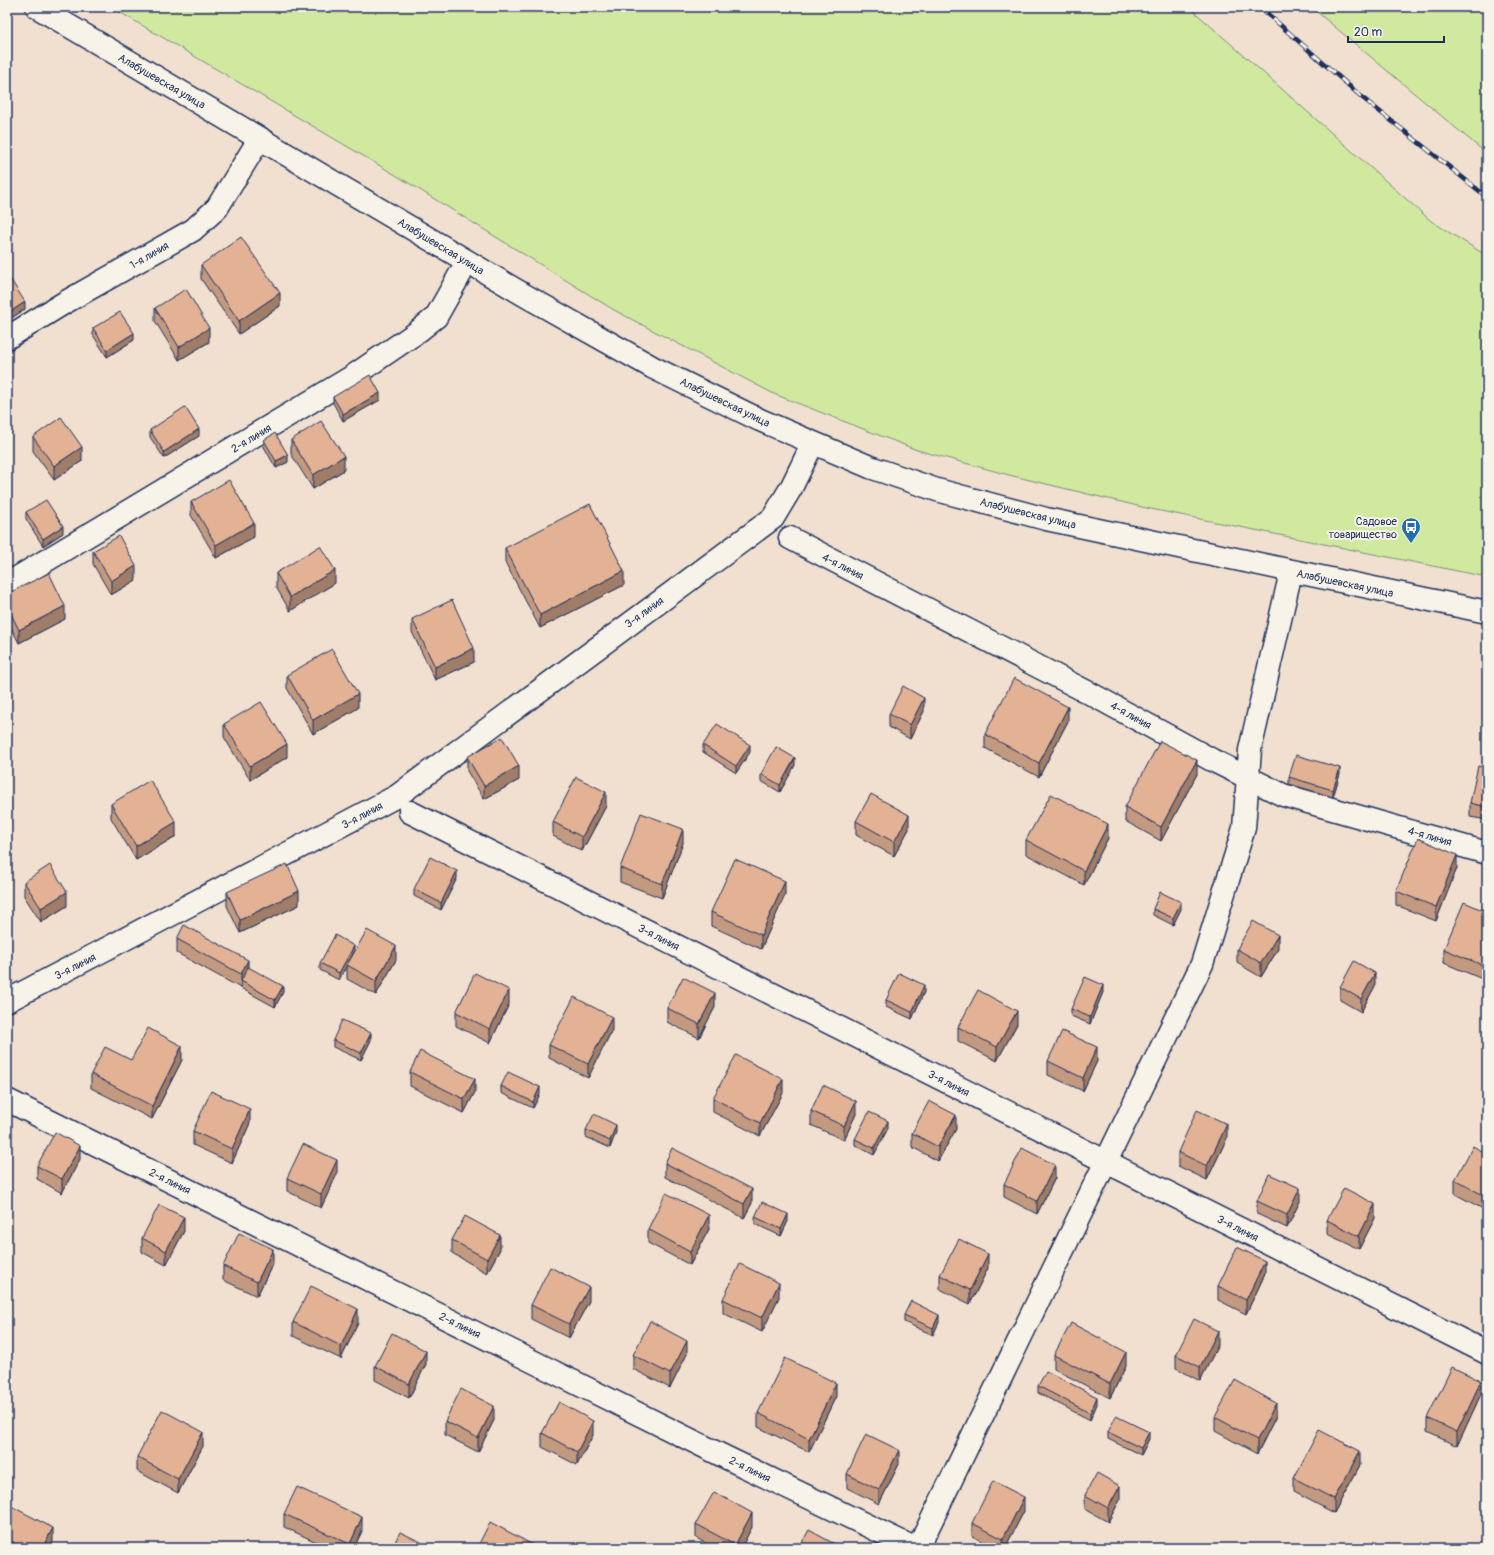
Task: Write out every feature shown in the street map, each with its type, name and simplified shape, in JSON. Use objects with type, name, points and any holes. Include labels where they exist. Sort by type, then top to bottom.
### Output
[{"type":"street","name":"Алабушевская улица","points":[[37,7],[467,262],[652,367],[760,420],[870,467],[937,490],[1046,519],[1291,572],[1487,612]]},
{"type":"street","name":"1-я линия","points":[[7,338],[193,230],[217,208],[260,138]]},
{"type":"street","name":"2-я линия","points":[[7,584],[350,378],[416,333],[436,318],[467,262]]},
{"type":"street","name":"3-я линия","points":[[7,1001],[396,796],[773,518],[791,488],[813,443]]},
{"type":"street","name":"4-я линия","points":[[790,538],[1094,695],[1212,760],[1283,795],[1487,853]]},
{"type":"street","points":[[918,1548],[1202,964],[1244,828],[1250,750],[1291,572]]},
{"type":"street","name":"3-я линия","points":[[410,812],[1487,1353]]},
{"type":"street","name":"2-я линия","points":[[7,1100],[720,1454],[914,1548]]},
{"type":"green space","points":[[111,7],[1189,7],[1431,221],[1487,256],[1487,577],[1146,508],[1009,475],[917,450],[774,394],[614,310],[399,177]]},
{"type":"green space","points":[[1311,7],[1487,7],[1487,154]]},
{"type":"building","points":[[241,237],[280,293],[239,321],[201,265]]},
{"type":"building","points":[[7,274],[25,302],[10,312],[7,308]]},
{"type":"building","points":[[186,289],[209,328],[179,347],[155,308]]},
{"type":"building","points":[[120,312],[134,333],[107,350],[93,328]]},
{"type":"building","points":[[370,375],[380,393],[343,414],[333,397]]},
{"type":"building","points":[[185,407],[199,429],[164,452],[150,430]]},
{"type":"building","points":[[61,417],[82,447],[54,466],[33,437]]},
{"type":"building","points":[[321,421],[344,456],[313,475],[291,440]]},
{"type":"building","points":[[275,433],[288,455],[276,461],[264,440]]},
{"type":"building","points":[[229,480],[254,523],[216,545],[191,502]]},
{"type":"building","points":[[46,500],[63,526],[43,539],[26,512]]},
{"type":"building","points":[[590,504],[624,571],[540,615],[505,548]]},
{"type":"building","points":[[119,536],[136,566],[111,581],[93,551]]},
{"type":"building","points":[[320,546],[335,570],[290,597],[276,573]]},
{"type":"building","points":[[49,573],[65,606],[19,630],[7,606],[7,594]]},
{"type":"building","points":[[452,600],[474,648],[435,667],[412,619]]},
{"type":"building","points":[[332,649],[358,694],[313,720],[287,675]]},
{"type":"building","points":[[1014,678],[1068,707],[1039,763],[985,734]]},
{"type":"building","points":[[903,686],[924,698],[910,725],[889,714]]},
{"type":"building","points":[[261,702],[287,744],[250,766],[224,724]]},
{"type":"building","points":[[717,724],[750,745],[736,766],[703,745]]},
{"type":"building","points":[[502,737],[519,766],[484,786],[467,757]]},
{"type":"building","points":[[1160,741],[1197,760],[1161,827],[1125,807]]},
{"type":"building","points":[[776,747],[795,758],[780,785],[761,774]]},
{"type":"building","points":[[1296,755],[1340,768],[1333,790],[1289,777]]},
{"type":"building","points":[[1478,766],[1487,768],[1487,807],[1470,803]]},
{"type":"building","points":[[576,777],[606,792],[582,837],[553,822]]},
{"type":"building","points":[[150,780],[176,822],[136,846],[111,804]]},
{"type":"building","points":[[871,794],[909,815],[894,842],[856,821]]},
{"type":"building","points":[[1051,794],[1108,824],[1084,871],[1026,840]]},
{"type":"building","points":[[641,813],[683,829],[662,884],[620,868]]},
{"type":"building","points":[[1418,838],[1457,855],[1436,907],[1396,891]]},
{"type":"building","points":[[430,857],[457,871],[441,903],[414,889]]},
{"type":"building","points":[[735,859],[785,881],[761,935],[711,912]]},
{"type":"building","points":[[287,864],[299,891],[240,920],[227,892]]},
{"type":"building","points":[[50,865],[67,892],[41,908],[24,882]]},
{"type":"building","points":[[1160,892],[1181,902],[1173,918],[1153,909]]},
{"type":"building","points":[[1464,902],[1487,912],[1487,967],[1444,949]]},
{"type":"building","points":[[1253,921],[1278,935],[1261,963],[1237,949]]},
{"type":"building","points":[[184,925],[248,960],[241,974],[177,939]]},
{"type":"building","points":[[367,930],[396,946],[376,981],[347,965]]},
{"type":"building","points":[[335,935],[354,946],[339,973],[320,963]]},
{"type":"building","points":[[1354,961],[1375,973],[1361,999],[1340,987]]},
{"type":"building","points":[[248,967],[283,986],[275,1000],[241,981]]},
{"type":"building","points":[[475,973],[509,990],[490,1029],[456,1012]]},
{"type":"building","points":[[899,973],[924,985],[912,1012],[886,1000]]},
{"type":"building","points":[[683,977],[715,993],[699,1024],[667,1008]]},
{"type":"building","points":[[1085,977],[1103,985],[1090,1017],[1071,1009]]},
{"type":"building","points":[[978,990],[1017,1011],[997,1047],[958,1027]]},
{"type":"building","points":[[574,997],[612,1017],[588,1064],[549,1045]]},
{"type":"building","points":[[342,1020],[371,1033],[361,1053],[333,1040]]},
{"type":"building","points":[[148,1028],[182,1046],[152,1106],[91,1074],[105,1047],[131,1060]]},
{"type":"building","points":[[1062,1031],[1097,1047],[1083,1078],[1048,1061]]},
{"type":"building","points":[[420,1051],[475,1079],[464,1099],[410,1072]]},
{"type":"building","points":[[736,1055],[783,1079],[760,1123],[713,1098]]},
{"type":"building","points":[[508,1072],[540,1087],[533,1102],[501,1086]]},
{"type":"building","points":[[823,1085],[856,1101],[844,1126],[811,1111]]},
{"type":"building","points":[[211,1091],[250,1109],[232,1149],[193,1131]]},
{"type":"building","points":[[929,1101],[956,1115],[938,1147],[912,1133]]},
{"type":"building","points":[[1197,1110],[1227,1124],[1207,1166],[1178,1152]]},
{"type":"building","points":[[869,1112],[888,1121],[874,1148],[855,1139]]},
{"type":"building","points":[[594,1114],[616,1125],[610,1141],[586,1130]]},
{"type":"building","points":[[55,1132],[80,1146],[62,1179],[37,1166]]},
{"type":"building","points":[[303,1144],[337,1160],[321,1194],[287,1178]]},
{"type":"building","points":[[1473,1146],[1487,1154],[1487,1197],[1455,1180]]},
{"type":"building","points":[[672,1148],[752,1189],[744,1204],[665,1163]]},
{"type":"building","points":[[1022,1148],[1055,1165],[1037,1201],[1004,1184]]},
{"type":"building","points":[[1269,1174],[1300,1188],[1287,1215],[1257,1201]]},
{"type":"building","points":[[1344,1188],[1375,1204],[1359,1236],[1327,1220]]},
{"type":"building","points":[[666,1193],[709,1215],[690,1252],[648,1229]]},
{"type":"building","points":[[762,1202],[788,1214],[781,1229],[755,1217]]},
{"type":"building","points":[[159,1205],[184,1217],[166,1251],[142,1238]]},
{"type":"building","points":[[465,1216],[500,1235],[487,1259],[452,1240]]},
{"type":"building","points":[[239,1233],[273,1249],[257,1282],[223,1266]]},
{"type":"building","points":[[959,1239],[988,1254],[970,1290],[940,1275]]},
{"type":"building","points":[[1237,1247],[1265,1261],[1246,1300],[1218,1286]]},
{"type":"building","points":[[740,1264],[779,1283],[762,1318],[723,1299]]},
{"type":"building","points":[[550,1267],[589,1287],[569,1324],[531,1305]]},
{"type":"building","points":[[311,1286],[358,1309],[341,1346],[293,1322]]},
{"type":"building","points":[[911,1301],[939,1315],[933,1328],[904,1315]]},
{"type":"building","points":[[1194,1319],[1218,1331],[1200,1367],[1176,1355]]},
{"type":"building","points":[[650,1321],[687,1341],[670,1374],[633,1355]]},
{"type":"building","points":[[1071,1323],[1126,1352],[1110,1384],[1054,1355]]},
{"type":"building","points":[[392,1333],[426,1351],[409,1384],[375,1366]]},
{"type":"building","points":[[785,1358],[836,1383],[809,1439],[758,1413]]},
{"type":"building","points":[[1452,1367],[1481,1381],[1457,1432],[1427,1418]]},
{"type":"building","points":[[1046,1371],[1097,1397],[1090,1413],[1038,1386]]},
{"type":"building","points":[[1235,1380],[1276,1403],[1257,1440],[1215,1417]]},
{"type":"building","points":[[461,1389],[494,1406],[478,1438],[445,1421]]},
{"type":"building","points":[[559,1402],[593,1421],[577,1452],[542,1433]]},
{"type":"building","points":[[162,1410],[203,1432],[178,1479],[137,1457]]},
{"type":"building","points":[[1116,1416],[1149,1432],[1141,1448],[1108,1432]]},
{"type":"building","points":[[1319,1430],[1360,1451],[1334,1499],[1294,1478]]},
{"type":"building","points":[[866,1434],[899,1450],[879,1490],[847,1474]]},
{"type":"building","points":[[1097,1473],[1120,1486],[1108,1508],[1085,1495]]},
{"type":"building","points":[[993,1481],[1024,1497],[1003,1539],[972,1523]]},
{"type":"building","points":[[297,1487],[362,1517],[350,1544],[284,1514]]},
{"type":"building","points":[[714,1492],[752,1513],[735,1545],[696,1524]]},
{"type":"building","points":[[9,1505],[53,1528],[42,1548],[24,1548],[7,1539],[7,1508]]},
{"type":"building","points":[[490,1522],[533,1545],[532,1548],[477,1548]]},
{"type":"building","points":[[809,1530],[840,1547],[799,1548]]},
{"type":"building","points":[[400,1532],[427,1545],[425,1548],[392,1548]]},
{"type":"building","points":[[105,1544],[112,1548],[103,1548]]},
{"type":"railway","points":[[1260,7],[1364,99],[1487,197]]},
{"type":"place","name":"Садовое товарищество","points":[[1411,544]]}]
